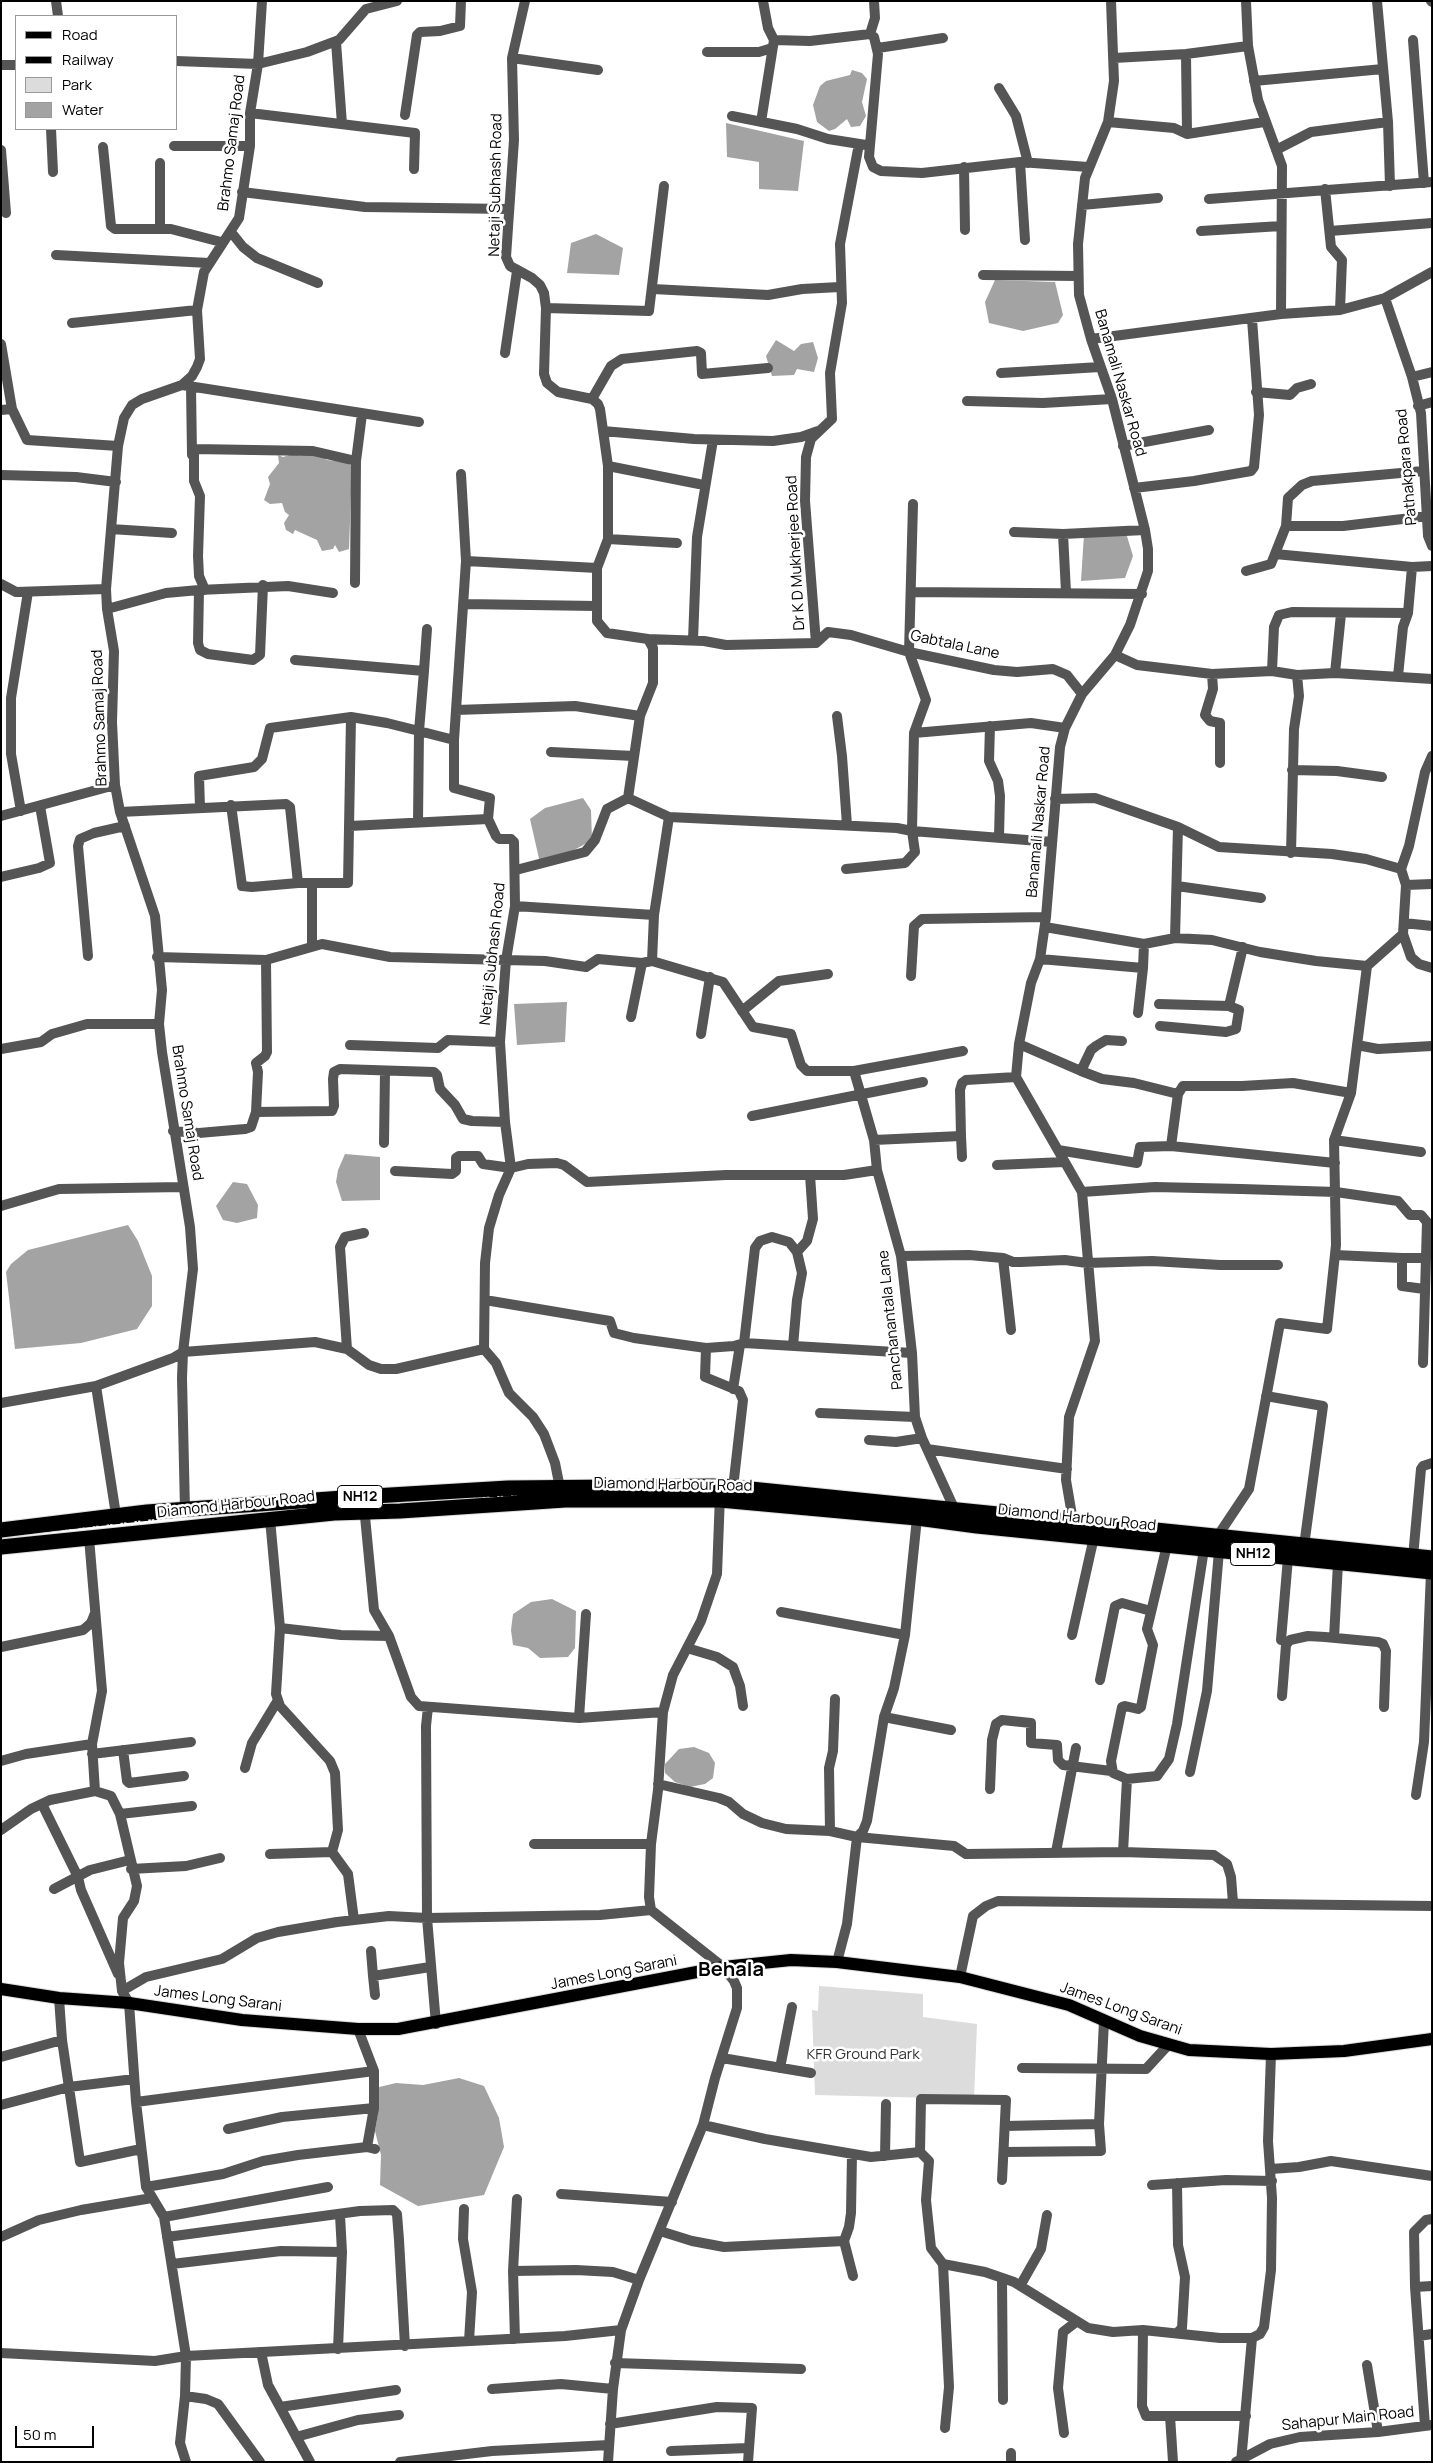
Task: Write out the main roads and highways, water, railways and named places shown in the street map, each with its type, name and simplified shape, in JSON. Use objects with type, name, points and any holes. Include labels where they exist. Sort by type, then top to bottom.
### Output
[{"type":"highway","name":"Diamond Harbour Road","points":[[1,1530],[116,1515],[508,1488],[725,1491],[954,1508],[1074,1530],[1094,1537],[1167,1545],[1304,1546],[1432,1558]]},
{"type":"highway","name":"Diamond Harbour Road","points":[[1,1547],[270,1518],[725,1491],[917,1518],[1074,1530],[1214,1546],[1288,1558],[1431,1572]]},
{"type":"main road","name":"James Long Sarani","points":[[1,1989],[59,1998],[130,2003],[242,2020],[358,2029],[398,2030],[723,1967],[791,1960],[837,1962],[960,1977],[1069,2005],[1104,2021],[1189,2050],[1271,2054],[1344,2051],[1432,2039]]},
{"type":"water","points":[[852,70],[862,73],[867,79],[862,102],[866,116],[860,126],[851,127],[847,119],[835,129],[829,131],[817,122],[813,105],[820,86],[826,81],[850,75]]},
{"type":"water","points":[[726,123],[804,141],[798,191],[759,189],[759,162],[727,157]]},
{"type":"water","points":[[596,234],[623,248],[619,275],[567,273],[571,243]]},
{"type":"water","points":[[995,280],[1055,282],[1063,315],[1058,323],[1023,331],[989,323],[985,302]]},
{"type":"water","points":[[776,340],[794,351],[801,344],[813,342],[818,358],[814,372],[797,369],[794,375],[772,376],[766,356]]},
{"type":"water","points":[[314,452],[327,460],[345,462],[352,466],[349,549],[339,552],[335,545],[333,549],[322,551],[317,540],[295,530],[293,534],[286,530],[284,523],[289,515],[285,512],[282,503],[270,504],[264,500],[270,484],[268,477],[279,463],[278,455],[283,457],[296,453],[300,456]]},
{"type":"water","points":[[1126,533],[1133,556],[1125,578],[1081,581],[1084,534]]},
{"type":"water","points":[[583,798],[591,810],[592,840],[567,854],[540,863],[530,819],[545,808]]},
{"type":"water","points":[[567,1002],[565,1042],[517,1045],[514,1004]]},
{"type":"water","points":[[345,1154],[380,1157],[380,1200],[342,1201],[336,1182],[338,1170]]},
{"type":"water","points":[[233,1182],[247,1184],[258,1205],[257,1218],[237,1223],[223,1220],[216,1206]]},
{"type":"water","points":[[128,1225],[138,1241],[152,1276],[152,1306],[137,1329],[81,1343],[15,1349],[6,1272],[11,1264],[28,1250]]},
{"type":"water","points":[[552,1599],[576,1611],[575,1648],[568,1657],[540,1658],[528,1648],[513,1645],[511,1630],[513,1614],[531,1602]]},
{"type":"water","points":[[694,1747],[709,1753],[715,1763],[713,1778],[705,1784],[690,1787],[675,1782],[665,1773],[665,1764],[679,1749]]},
{"type":"water","points":[[459,2078],[484,2086],[499,2118],[504,2147],[484,2195],[418,2206],[380,2185],[381,2155],[375,2131],[378,2113],[375,2088],[396,2083],[423,2085]]},
{"type":"railway","points":[[1,1535],[310,1502],[410,1497],[694,1492],[786,1496],[1234,1545],[1432,1564]]},
{"type":"railway","points":[[1,1543],[311,1510],[410,1505],[694,1500],[785,1504],[1233,1553],[1432,1572]]},
{"type":"district","name":"Behala","points":[[731,1970]]},
{"type":"park label","name":"KFR Ground Park","points":[[863,2055]]}]
